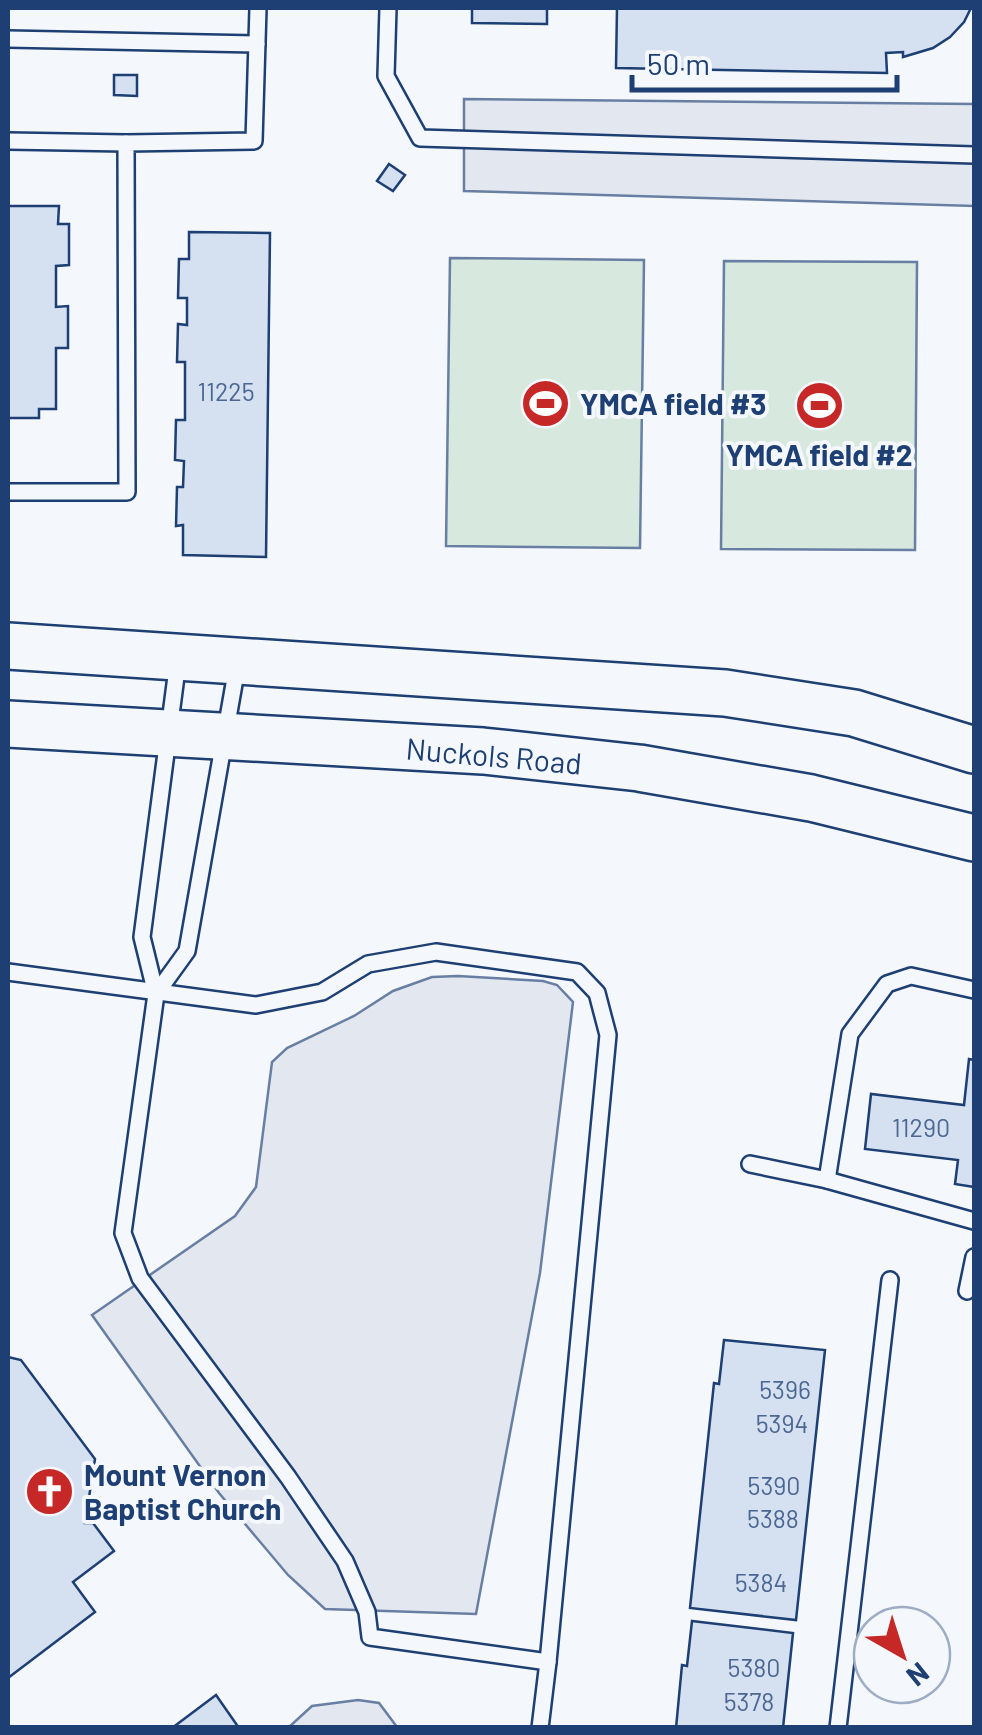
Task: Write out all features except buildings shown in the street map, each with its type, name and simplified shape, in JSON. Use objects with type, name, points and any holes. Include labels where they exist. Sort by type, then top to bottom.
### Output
[{"type":"main road","points":[[8,646],[649,686],[725,693],[974,730]]},
{"type":"main road","points":[[854,713],[974,750]]},
{"type":"main road","name":"Nuckols Road","points":[[8,724],[483,751],[639,768],[812,798],[974,838]]},
{"type":"lane","points":[[8,141],[254,141],[258,8]]},
{"type":"lane","points":[[388,8],[386,76],[420,138],[974,155]]},
{"type":"lane","points":[[8,39],[257,44]]},
{"type":"lane","points":[[8,492],[127,492],[126,143]]},
{"type":"lane","points":[[179,658],[142,937],[156,994],[123,1233],[140,1278],[288,1477],[345,1561],[367,1612],[370,1637],[548,1662]]},
{"type":"lane","points":[[156,994],[187,952],[238,661]]},
{"type":"lane","points":[[8,972],[256,1005],[322,992],[368,964],[436,952],[577,972],[597,993],[608,1034],[540,1728]]},
{"type":"lane","points":[[827,1180],[850,1034],[887,984],[911,976],[974,990]]},
{"type":"lane","points":[[750,1164],[827,1180],[974,1221]]},
{"type":"lane","points":[[967,1290],[974,1257]]},
{"type":"lane","points":[[838,1728],[890,1280]]},
{"type":"shaded area","points":[[464,99],[974,104],[974,206],[464,191]]},
{"type":"shaded area","name":"YMCA field #3","points":[[450,258],[644,260],[640,548],[446,546]]},
{"type":"shaded area","name":"YMCA field #2","points":[[724,261],[917,262],[915,550],[721,549]]},
{"type":"shaded area","points":[[432,977],[543,981],[557,985],[573,1002],[540,1273],[476,1614],[325,1609],[288,1575],[219,1493],[92,1315],[235,1216],[256,1187],[272,1062],[287,1048],[354,1016],[393,991]]},
{"type":"shaded area","points":[[358,1700],[379,1703],[397,1727],[289,1727],[312,1706]]},
{"type":"place","name":"YMCA field #3","points":[[545,403]]},
{"type":"place","name":"YMCA field #2","points":[[819,405]]},
{"type":"place","name":"Mount Vernon Baptist Church","points":[[49,1491]]}]
